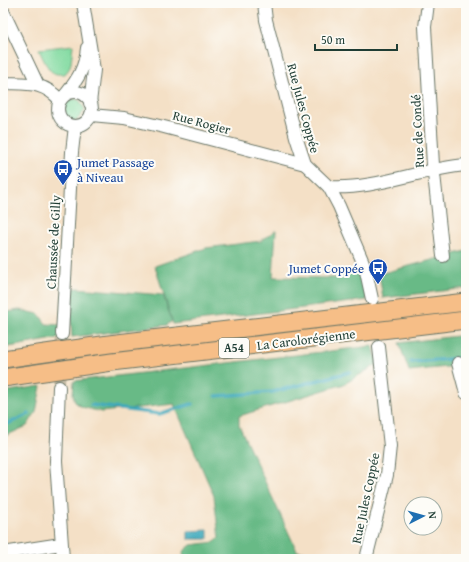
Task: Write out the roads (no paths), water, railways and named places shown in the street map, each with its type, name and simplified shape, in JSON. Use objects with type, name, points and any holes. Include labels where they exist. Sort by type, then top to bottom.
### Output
[{"type":"highway","name":"La Carolorégienne","points":[[3,359],[109,344],[466,302]]},
{"type":"highway","name":"La Carolorégienne","points":[[3,378],[112,362],[466,320]]},
{"type":"street","points":[[83,3],[87,35],[94,70],[90,103]]},
{"type":"street","name":"Rue Jules Coppée","points":[[264,3],[266,20],[296,137],[305,164],[329,187],[365,267],[372,299]]},
{"type":"street","name":"Rue de Condé","points":[[428,3],[425,27],[433,170],[443,256]]},
{"type":"street","points":[[3,11],[38,85]]},
{"type":"street","points":[[3,83],[38,85],[63,97],[75,92],[81,93],[88,98],[92,109],[91,115],[84,124],[75,126],[68,125],[60,118],[58,112],[63,97],[78,80],[82,70],[86,58],[87,35]]},
{"type":"street","name":"Rue Rogier","points":[[91,115],[124,118],[164,126],[305,164]]},
{"type":"street","name":"Chaussée de Gilly","points":[[62,334],[72,152],[75,126]]},
{"type":"street","points":[[329,187],[346,188],[433,170],[466,165]]},
{"type":"street","name":"Rue Jules Coppée","points":[[366,559],[387,475],[390,446],[379,347]]},
{"type":"street","points":[[458,363],[466,393]]},
{"type":"street","points":[[59,387],[56,461],[63,559]]},
{"type":"street","points":[[3,553],[62,544]]},
{"type":"water","points":[[208,530],[208,539],[188,539],[188,531]]},
{"type":"waterway","points":[[411,362],[466,358]]},
{"type":"waterway","points":[[216,396],[273,392],[350,372]]},
{"type":"waterway","points":[[91,405],[159,414],[192,404]]},
{"type":"waterway","points":[[3,426],[29,414]]},
{"type":"tunnel","points":[[59,387],[62,334]]},
{"type":"place","name":"Jumet Passage à Niveau","points":[[63,186]]},
{"type":"place","name":"Jumet Coppée","points":[[378,285]]}]
